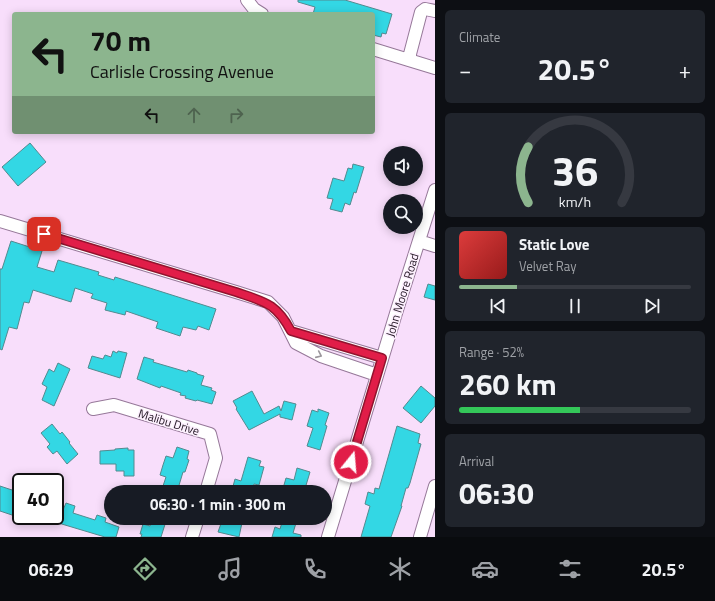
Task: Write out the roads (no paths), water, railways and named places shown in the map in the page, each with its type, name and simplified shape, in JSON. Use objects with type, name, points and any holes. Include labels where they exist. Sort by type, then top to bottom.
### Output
[{"type":"street","points":[[247,0],[254,9],[259,12]]},
{"type":"street","points":[[412,61],[410,54],[421,12],[425,10],[435,11]]},
{"type":"street","points":[[375,49],[435,68]]},
{"type":"street","name":"John Moore Road","points":[[328,537],[377,374],[435,190]]},
{"type":"street","points":[[0,221],[268,302],[283,317],[296,343],[321,356],[377,374]]},
{"type":"street","points":[[419,241],[435,246]]},
{"type":"street","points":[[291,331],[382,358]]},
{"type":"street","name":"Malibu Drive","points":[[93,409],[114,405],[210,434],[216,458],[208,485]]},
{"type":"street","points":[[420,537],[435,486]]},
{"type":"street","points":[[192,537],[196,525]]}]
